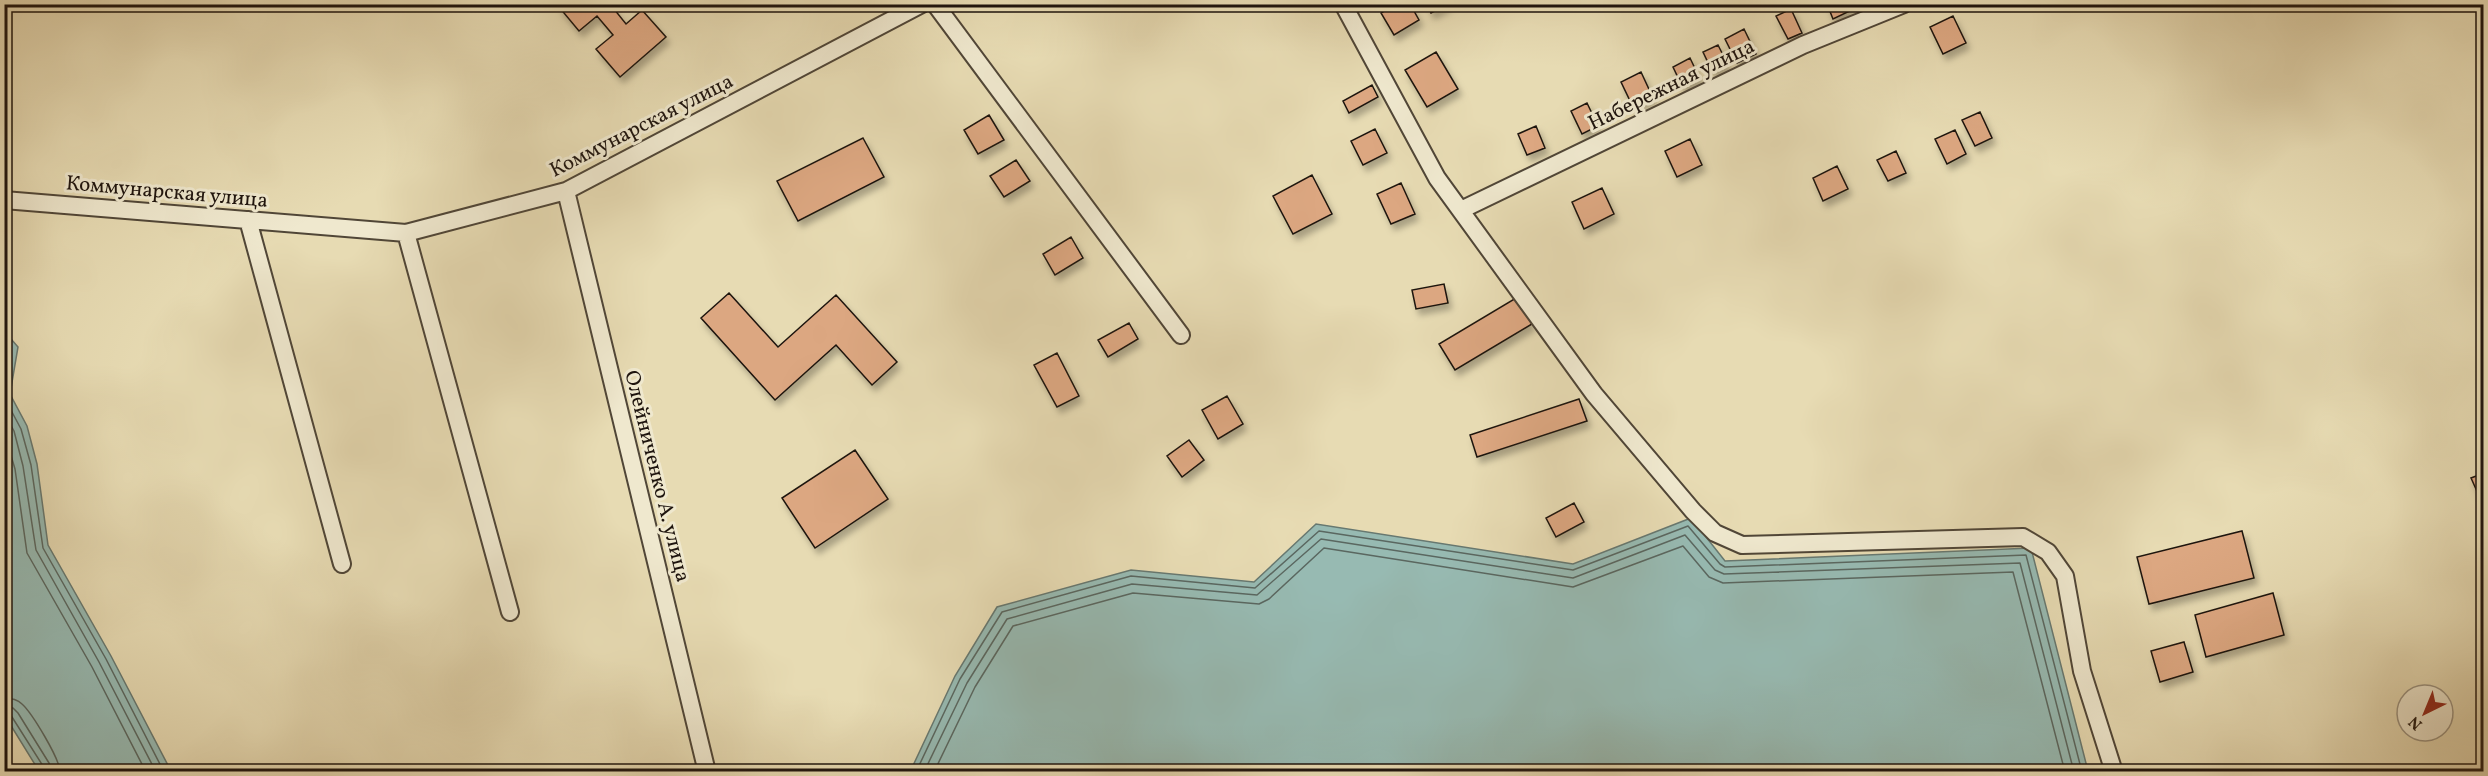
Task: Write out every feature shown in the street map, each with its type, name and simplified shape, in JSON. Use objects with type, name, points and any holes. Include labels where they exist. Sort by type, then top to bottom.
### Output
[{"type":"street","name":"Коммунарская улица","points":[[4,200],[406,233],[566,191],[922,4]]},
{"type":"street","points":[[935,4],[1181,335]]},
{"type":"street","points":[[1342,4],[1437,178],[1594,394],[1693,511],[1715,533],[1742,545],[2023,537],[2048,552],[2065,576],[2082,671],[2114,771]]},
{"type":"street","name":"Набережная улица","points":[[1461,210],[1803,45],[1904,4]]},
{"type":"street","name":"Олейниченко А. улица","points":[[566,191],[707,771]]},
{"type":"street","points":[[248,220],[342,564]]},
{"type":"street","points":[[406,233],[510,612]]},
{"type":"water","points":[[5,332],[18,347],[10,394],[27,426],[37,464],[48,545],[111,656],[171,771],[39,771],[5,716]]},
{"type":"water","points":[[1691,518],[1725,561],[2031,548],[2088,771],[910,772],[955,676],[997,607],[1131,570],[1254,582],[1316,524],[1573,564]]},
{"type":"building","points":[[561,4],[610,4],[626,24],[642,10],[666,37],[620,77],[596,49],[613,35],[597,16],[579,31],[559,7]]},
{"type":"building","points":[[1396,4],[1410,4],[1419,20],[1394,35],[1381,13]]},
{"type":"building","points":[[1427,4],[1449,4],[1431,13]]},
{"type":"building","points":[[1827,4],[1851,4],[1854,9],[1833,19]]},
{"type":"building","points":[[1791,9],[1802,33],[1788,39],[1776,16]]},
{"type":"building","points":[[1953,16],[1966,43],[1943,54],[1930,27]]},
{"type":"building","points":[[1744,29],[1756,54],[1737,63],[1725,39]]},
{"type":"building","points":[[1718,45],[1728,65],[1713,73],[1703,52]]},
{"type":"building","points":[[1436,52],[1458,89],[1427,107],[1405,70]]},
{"type":"building","points":[[1690,58],[1700,79],[1683,88],[1673,67]]},
{"type":"building","points":[[1641,72],[1653,98],[1633,107],[1621,82]]},
{"type":"building","points":[[1372,85],[1378,97],[1349,113],[1343,101]]},
{"type":"building","points":[[1587,103],[1598,126],[1582,134],[1571,111]]},
{"type":"building","points":[[1980,112],[1992,138],[1975,146],[1962,120]]},
{"type":"building","points":[[989,115],[1004,140],[978,154],[964,130]]},
{"type":"building","points":[[1536,126],[1545,148],[1527,155],[1518,134]]},
{"type":"building","points":[[1375,129],[1387,153],[1363,165],[1351,141]]},
{"type":"building","points":[[1955,130],[1966,154],[1947,164],[1935,139]]},
{"type":"building","points":[[863,138],[884,177],[798,221],[777,181]]},
{"type":"building","points":[[1690,139],[1702,165],[1677,177],[1665,151]]},
{"type":"building","points":[[1896,151],[1906,173],[1888,181],[1877,160]]},
{"type":"building","points":[[1016,160],[1030,181],[1004,197],[990,176]]},
{"type":"building","points":[[1837,166],[1848,189],[1823,201],[1813,178]]},
{"type":"building","points":[[1312,175],[1332,214],[1293,234],[1273,196]]},
{"type":"building","points":[[1401,183],[1415,214],[1391,224],[1377,194]]},
{"type":"building","points":[[1602,188],[1614,214],[1584,229],[1572,202]]},
{"type":"building","points":[[1071,237],[1083,258],[1055,275],[1043,254]]},
{"type":"building","points":[[1444,284],[1448,303],[1416,309],[1412,290]]},
{"type":"building","points":[[729,293],[778,347],[836,295],[897,362],[872,385],[836,345],[775,400],[701,318]]},
{"type":"building","points":[[1516,298],[1532,324],[1455,370],[1439,344]]},
{"type":"building","points":[[1129,323],[1138,339],[1108,357],[1098,340]]},
{"type":"building","points":[[1057,353],[1079,396],[1057,407],[1034,365]]},
{"type":"building","points":[[1227,396],[1243,424],[1218,439],[1202,410]]},
{"type":"building","points":[[1579,399],[1587,421],[1477,457],[1470,435]]},
{"type":"building","points":[[1189,440],[1204,460],[1182,477],[1167,456]]},
{"type":"building","points":[[855,450],[888,499],[815,548],[782,498]]},
{"type":"building","points":[[2484,473],[2484,496],[2480,498],[2471,478]]},
{"type":"building","points":[[1574,503],[1584,522],[1556,537],[1546,518]]},
{"type":"building","points":[[2242,531],[2254,578],[2149,604],[2137,557]]},
{"type":"building","points":[[2273,593],[2284,635],[2206,657],[2195,615]]},
{"type":"building","points":[[2184,642],[2193,672],[2160,682],[2151,651]]}]
